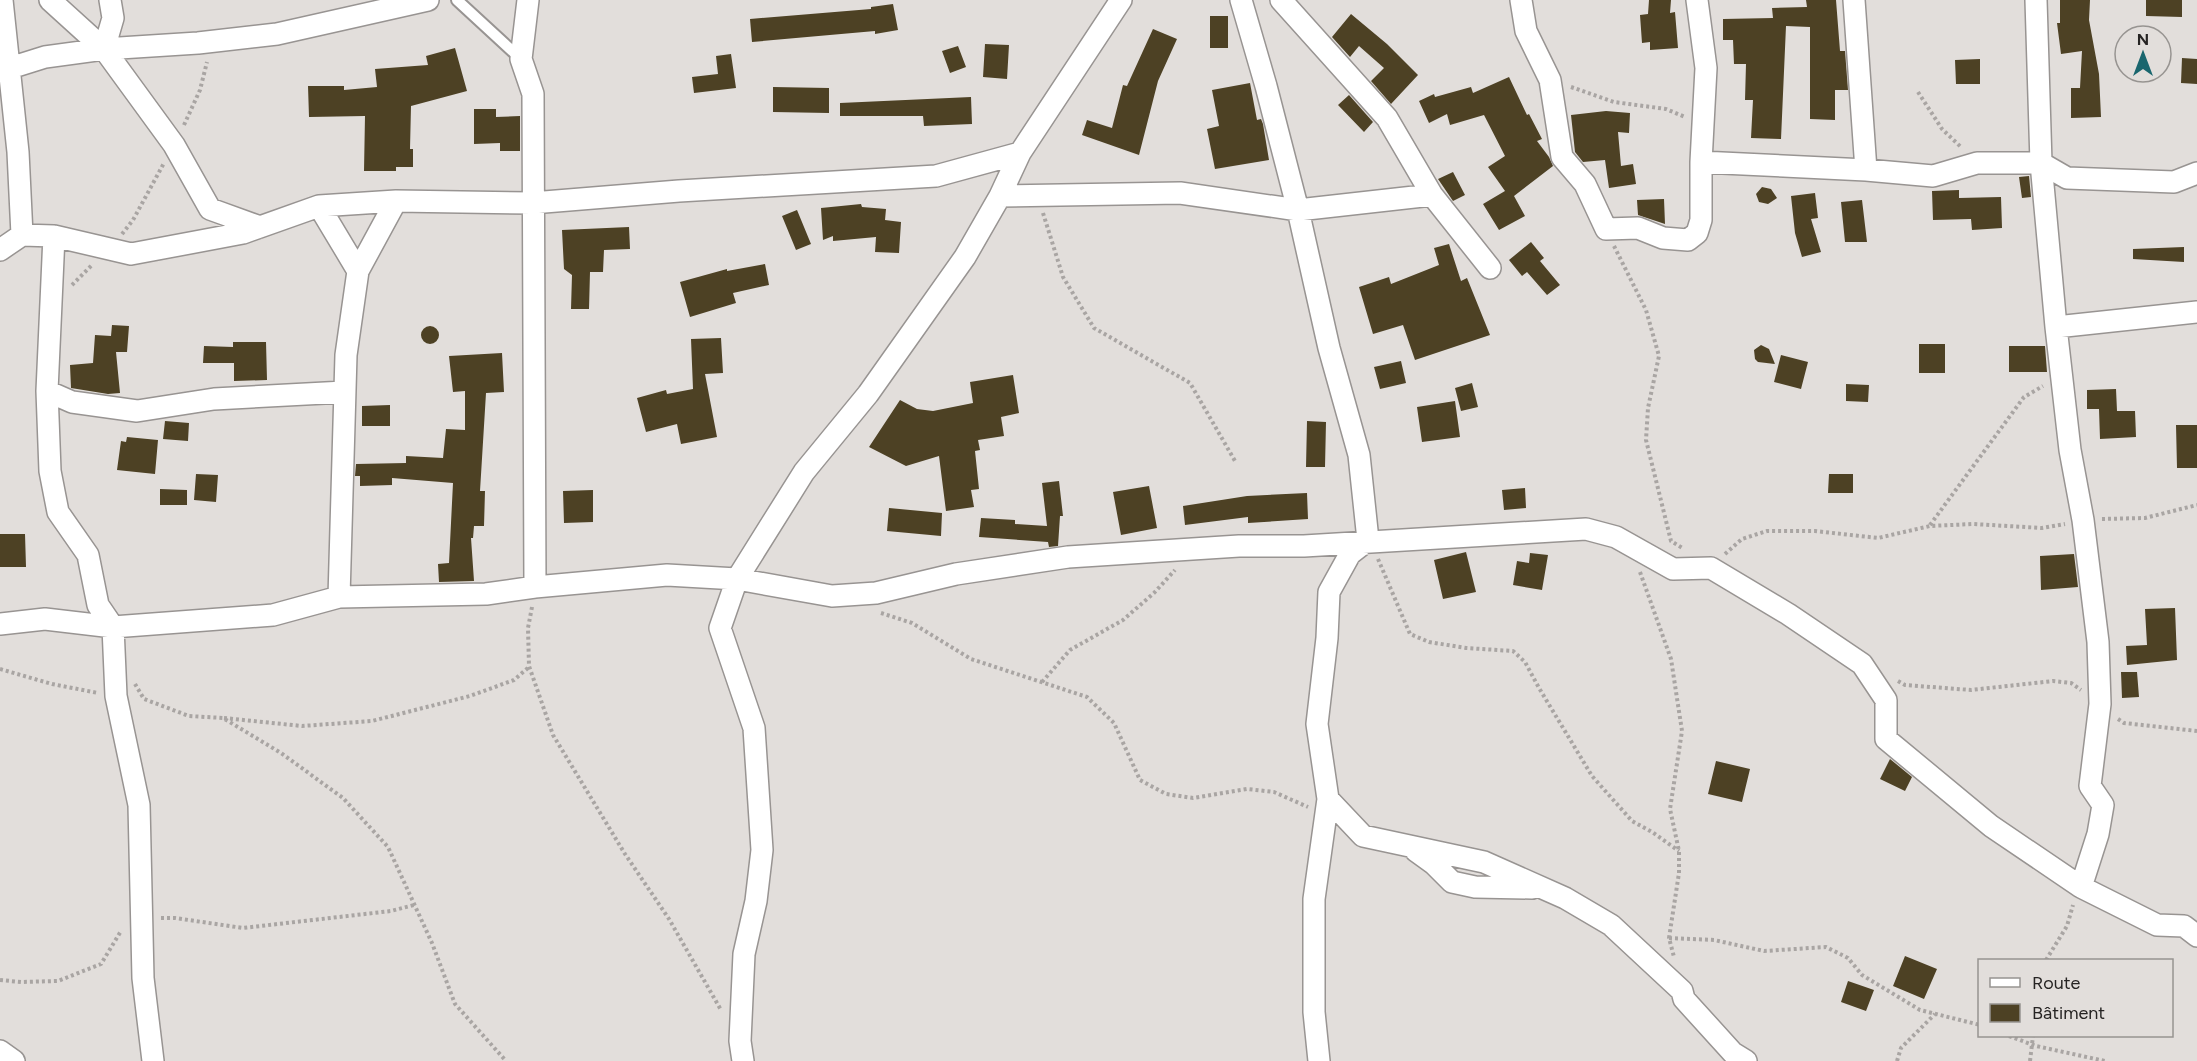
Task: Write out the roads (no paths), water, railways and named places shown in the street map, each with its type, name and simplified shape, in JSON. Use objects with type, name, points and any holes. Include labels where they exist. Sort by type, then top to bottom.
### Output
[{"type":"street","points":[[2,0],[18,152],[22,235]]},
{"type":"street","points":[[51,0],[104,50],[174,145],[210,208],[260,227]]},
{"type":"street","points":[[104,50],[113,18],[110,0]]},
{"type":"street","points":[[9,68],[45,57],[277,34],[428,0]]},
{"type":"street","points":[[528,0],[521,59],[533,94],[535,587]]},
{"type":"street","points":[[743,1061],[740,1041],[744,954],[756,901],[762,850],[754,728],[720,628],[737,579],[804,472],[868,394],[965,257],[1000,196],[1020,153],[1121,0]]},
{"type":"street","points":[[1241,0],[1266,86],[1298,210],[1324,327],[1359,455],[1368,540]]},
{"type":"street","points":[[1281,0],[1387,118],[1432,195],[1490,268]]},
{"type":"street","points":[[1521,0],[1526,31],[1550,81],[1562,157],[1585,184],[1606,230],[1638,228],[1663,238],[1688,240],[1697,233],[1701,220],[1701,162],[1706,68],[1697,0]]},
{"type":"street","points":[[1854,0],[1866,170]]},
{"type":"street","points":[[2036,0],[2041,163],[2056,327],[2070,450],[2083,520],[2098,642],[2100,704],[2090,786],[2103,805],[2098,834],[2081,887]]},
{"type":"street","points":[[0,250],[22,235],[54,236],[131,254],[243,233],[320,206],[396,201],[532,203],[679,190],[936,176],[1020,153]]},
{"type":"street","points":[[1701,162],[1866,170],[1934,176],[1977,163],[2041,163],[2067,178],[2174,182],[2197,173]]},
{"type":"street","points":[[1000,196],[1180,193],[1298,210],[1432,195]]},
{"type":"street","points":[[339,597],[346,355],[358,271],[396,201]]},
{"type":"street","points":[[320,206],[358,271]]},
{"type":"street","points":[[54,236],[47,391],[50,471],[58,512],[88,555],[98,605],[113,627],[116,696],[139,805],[143,978],[153,1061]]},
{"type":"street","points":[[2056,327],[2197,312]]},
{"type":"street","points":[[47,391],[72,402],[137,411],[214,399],[344,392]]},
{"type":"street","points":[[0,624],[45,619],[113,627],[273,615],[339,597],[486,594],[535,587],[667,575],[737,579],[832,596],[876,593],[956,574],[1068,557],[1586,529],[1616,537],[1673,569],[1711,567],[1788,614],[1862,664],[1886,700],[1886,739],[1991,826],[2081,887],[2157,925],[2184,926],[2197,936]]},
{"type":"street","points":[[1319,1061],[1314,1012],[1314,899],[1327,807],[1317,724],[1327,638],[1329,592],[1350,554],[1368,540]]},
{"type":"street","points":[[1327,807],[1363,836],[1484,862],[1565,898],[1611,925],[1682,991],[1684,999],[1733,1053],[1746,1061]]},
{"type":"street","points":[[0,1051],[14,1061]]},
{"type":"lane","points":[[457,0],[521,59]]}]
